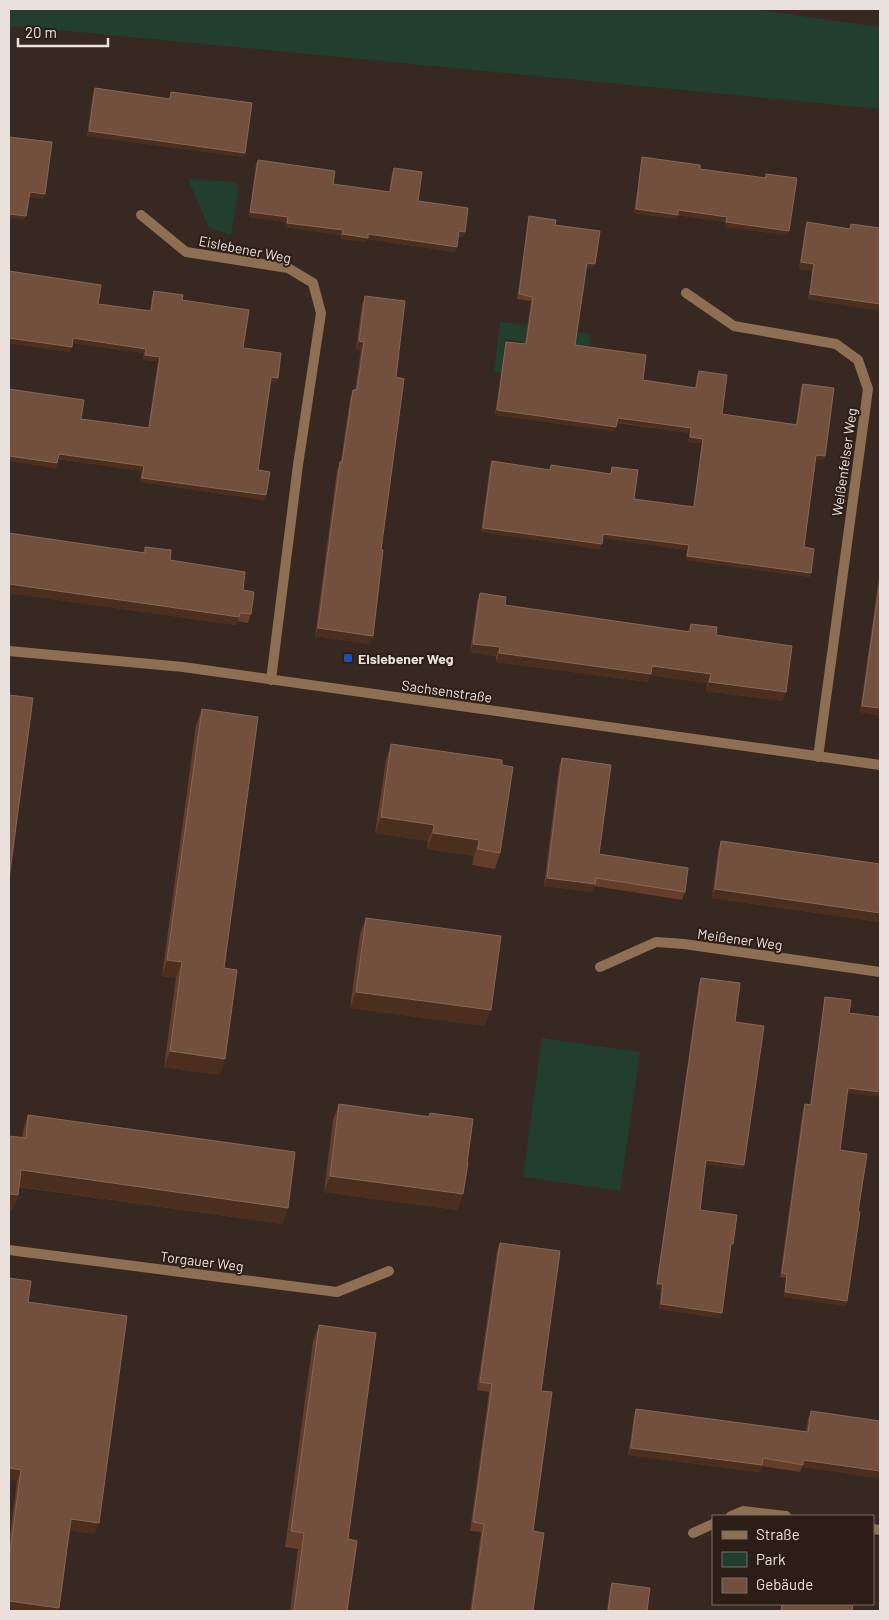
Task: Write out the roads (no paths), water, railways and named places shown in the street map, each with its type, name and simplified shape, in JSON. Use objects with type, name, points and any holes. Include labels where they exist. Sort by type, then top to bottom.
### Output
[{"type":"street","name":"Eislebener Weg","points":[[141,215],[186,252],[288,268],[313,283],[321,313],[296,474],[270,680]]},
{"type":"street","name":"Weißenfelser Weg","points":[[686,293],[734,326],[836,344],[858,360],[868,389],[818,757]]},
{"type":"street","name":"Sachsenstraße","points":[[9,651],[184,667],[880,765]]},
{"type":"street","name":"Meißener Weg","points":[[600,967],[656,942],[684,944],[880,972]]},
{"type":"street","name":"Torgauer Weg","points":[[9,1250],[337,1292],[389,1271]]},
{"type":"street","points":[[733,1515],[743,1511],[777,1515]]},
{"type":"street","points":[[693,1533],[712,1524]]},
{"type":"place","name":"Eislebener Weg","points":[[348,658]]}]
